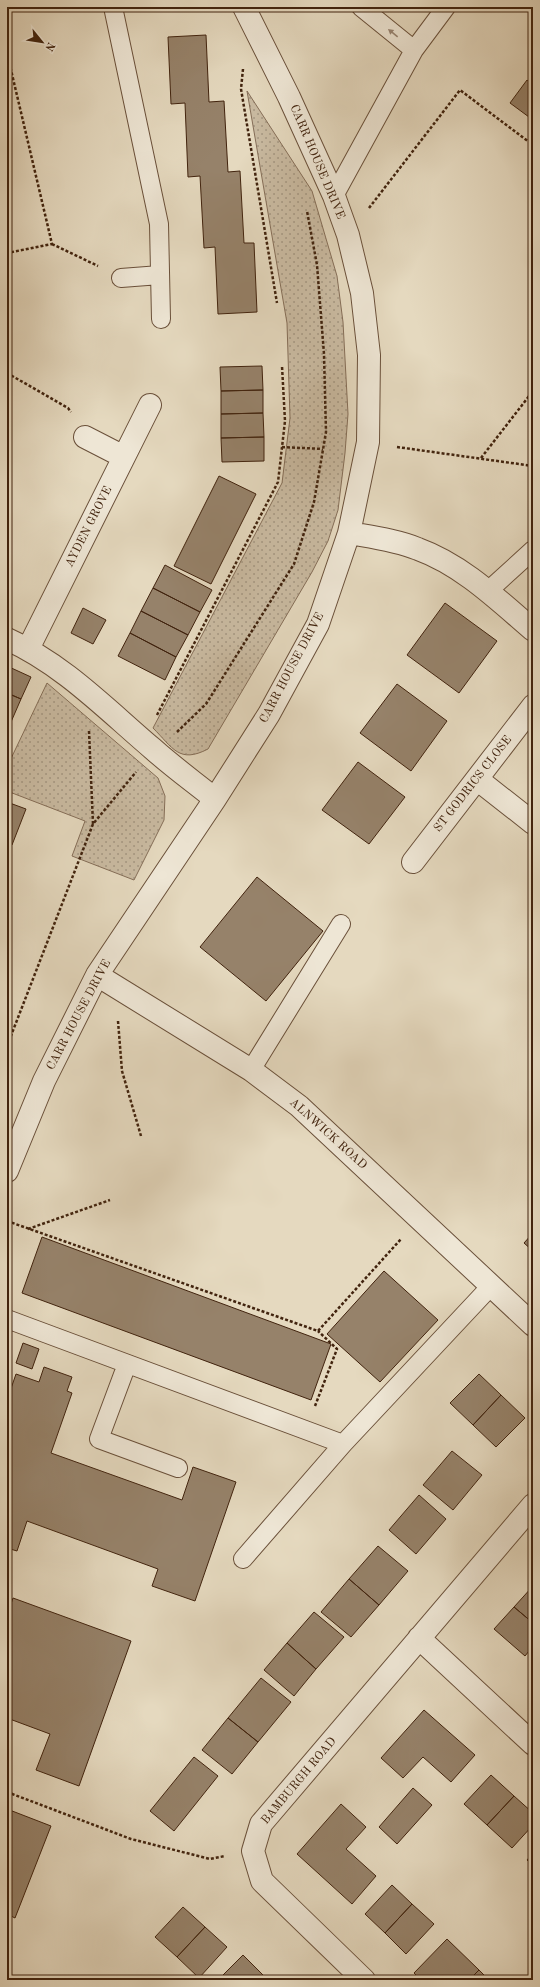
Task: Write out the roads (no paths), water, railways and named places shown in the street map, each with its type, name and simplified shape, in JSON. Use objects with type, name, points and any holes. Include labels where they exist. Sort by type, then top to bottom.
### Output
[{"type":"street","name":"CARR HOUSE DRIVE","points":[[7,1171],[44,1081],[98,975],[215,799],[269,714],[318,624],[349,533],[368,442],[369,355],[362,294],[348,235],[334,196],[289,97],[244,7]]},
{"type":"street","name":"AYDEN GROVE","points":[[28,649],[150,406]]},
{"type":"street","points":[[85,437],[124,457]]},
{"type":"street","points":[[349,533],[417,548],[453,565],[488,591],[533,630]]},
{"type":"street","points":[[7,640],[28,649],[87,691],[149,745],[215,799]]},
{"type":"street","name":"ST GODRICS CLOSE","points":[[413,862],[533,706]]},
{"type":"street","points":[[477,778],[533,823]]},
{"type":"street","name":"ALNWICK ROAD","points":[[98,975],[251,1070],[299,1106],[533,1325]]},
{"type":"street","name":"BAMBURGH ROAD","points":[[364,1980],[262,1881],[253,1851],[261,1824],[533,1505]]},
{"type":"street","points":[[419,1638],[533,1744]]},
{"type":"lane","points":[[113,7],[159,224],[161,319]]},
{"type":"lane","points":[[361,7],[414,50]]},
{"type":"lane","points":[[334,196],[414,50],[446,7]]},
{"type":"lane","points":[[121,278],[160,275]]},
{"type":"lane","points":[[488,591],[533,550]]},
{"type":"lane","points":[[251,1070],[341,924]]},
{"type":"lane","points":[[243,1559],[343,1444],[491,1286]]},
{"type":"lane","points":[[7,1319],[343,1444]]},
{"type":"lane","points":[[127,1364],[99,1439],[178,1468]]}]
